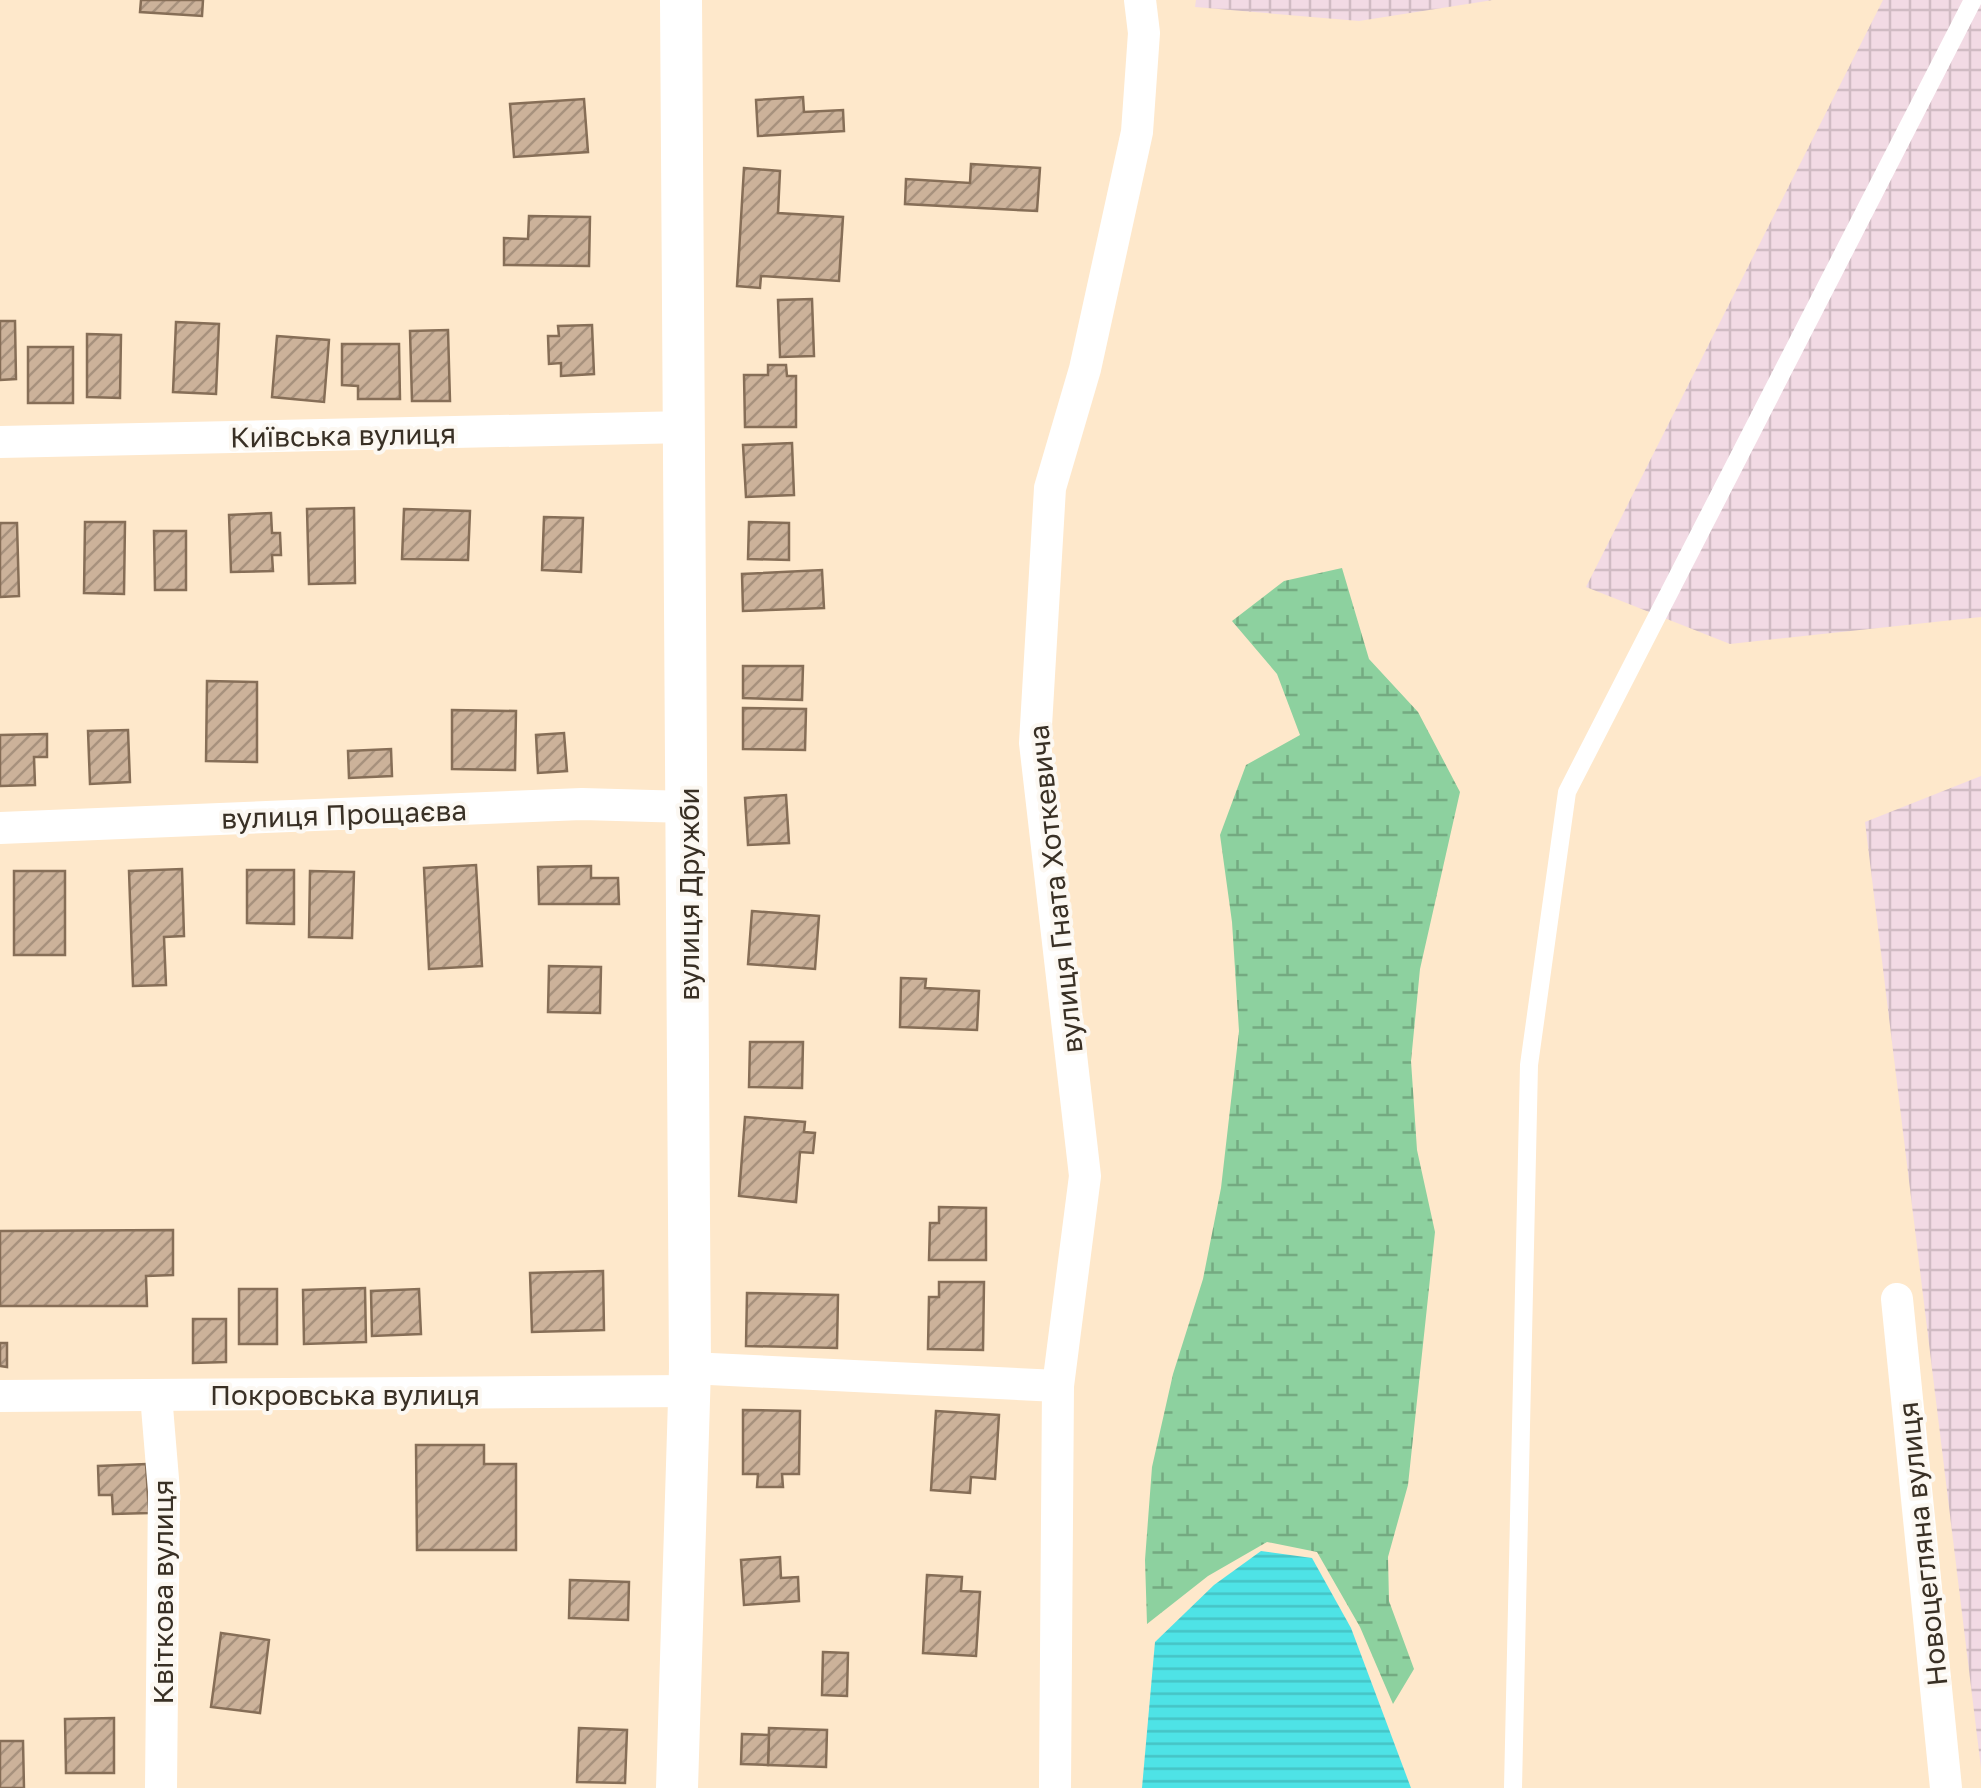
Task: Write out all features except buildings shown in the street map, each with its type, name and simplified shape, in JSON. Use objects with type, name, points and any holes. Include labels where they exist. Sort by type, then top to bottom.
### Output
[{"type":"street","name":"вулиця Дружби","points":[[677,1788],[689,1380],[681,0]]},
{"type":"street","name":"вулиця Гната Хоткевича","points":[[1055,1788],[1058,1386],[1085,1176],[1034,743],[1050,488],[1085,369],[1136,132],[1144,33],[1140,0]]},
{"type":"street","name":"Київська вулиця","points":[[0,442],[686,427]]},
{"type":"street","name":"вулиця Прощаєва","points":[[0,828],[582,804],[687,807]]},
{"type":"street","name":"Новоцегляна вулиця","points":[[1897,1299],[1946,1788]]},
{"type":"street","name":"Покровська вулиця","points":[[0,1396],[689,1380],[1058,1386]]},
{"type":"street","name":"Квіткова вулиця","points":[[156,1395],[164,1491],[162,1788]]},
{"type":"lane","points":[[1513,1788],[1530,1066],[1568,792],[1972,0]]},
{"type":"shaded area","points":[[1196,0],[1493,0],[1359,21],[1195,7]]},
{"type":"shaded area","points":[[1883,0],[1981,0],[1981,617],[1730,644],[1586,587]]},
{"type":"shaded area","points":[[1981,776],[1981,1768],[1865,822]]},
{"type":"green space","points":[[1342,568],[1369,659],[1418,712],[1460,792],[1420,969],[1411,1061],[1417,1150],[1435,1232],[1408,1485],[1388,1557],[1389,1601],[1414,1669],[1393,1704],[1360,1627],[1317,1552],[1267,1542],[1208,1576],[1147,1624],[1145,1560],[1152,1467],[1173,1374],[1203,1279],[1221,1188],[1239,1031],[1232,922],[1220,835],[1246,765],[1300,735],[1277,674],[1232,621],[1284,581]]},
{"type":"water","points":[[1261,1551],[1312,1558],[1351,1628],[1411,1788],[1142,1788],[1155,1642],[1214,1585]]}]
